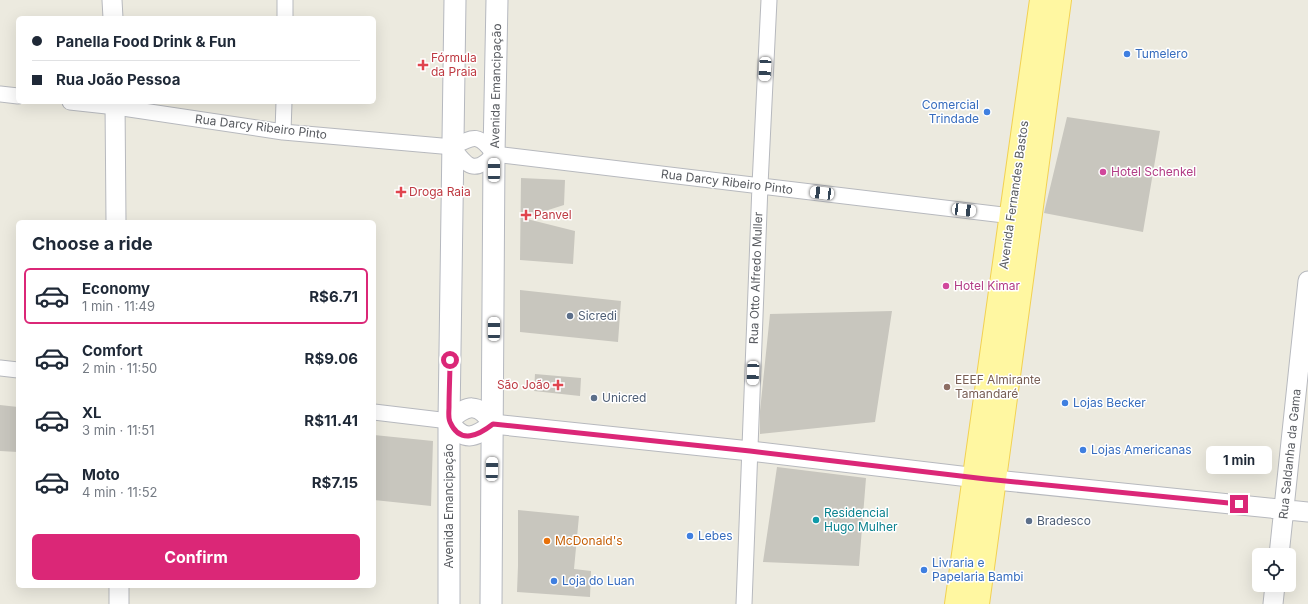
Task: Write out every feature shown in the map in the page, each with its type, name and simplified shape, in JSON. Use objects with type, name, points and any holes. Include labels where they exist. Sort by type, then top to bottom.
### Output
[{"type":"main road","name":"Avenida Emancipação","points":[[449,604],[449,421],[455,0]]},
{"type":"main road","name":"Avenida Emancipação","points":[[491,604],[494,154],[497,0]]},
{"type":"main road","name":"Avenida Fernandes Bastos","points":[[978,604],[996,480],[1041,0]]},
{"type":"main road","name":"Avenida Fernandes Bastos","points":[[956,604],[974,477],[1060,0]]},
{"type":"street","points":[[112,0],[113,16]]},
{"type":"street","points":[[285,0],[285,16]]},
{"type":"street","name":"Rua Otto Alfredo Muller","points":[[744,604],[760,185],[769,0]]},
{"type":"street","points":[[0,94],[16,96]]},
{"type":"street","name":"Rua Darcy Ribeiro Pinto","points":[[101,104],[116,105],[283,132],[453,147]]},
{"type":"street","points":[[283,132],[284,104]]},
{"type":"street","points":[[116,105],[116,220]]},
{"type":"street","points":[[470,138],[476,138],[483,140],[494,154],[486,163],[473,167],[462,161],[453,147],[470,138]]},
{"type":"street","name":"Rua Darcy Ribeiro Pinto","points":[[494,154],[1021,217]]},
{"type":"street","name":"Rua Saldanha da Gama","points":[[1280,548],[1308,281]]},
{"type":"street","points":[[0,368],[16,370]]},
{"type":"street","points":[[376,412],[449,421],[462,410],[467,408],[476,408],[483,412],[493,424]]},
{"type":"street","points":[[449,421],[456,431],[467,436],[474,436],[481,433],[493,424],[750,451],[996,480],[1308,512]]},
{"type":"street","points":[[119,588],[119,604]]},
{"type":"street","points":[[1273,604],[1274,592]]},
{"type":"building","name":"Hotel Schenkel","points":[[1067,117],[1160,131],[1143,232],[1044,213]]},
{"type":"building","points":[[521,178],[565,180],[564,205],[523,218],[575,231],[573,264],[520,260]]},
{"type":"building","name":"Sicredi","points":[[520,290],[621,301],[618,342],[520,332]]},
{"type":"building","points":[[892,311],[875,422],[760,434],[760,411],[770,314]]},
{"type":"building","name":"São João","points":[[535,374],[581,378],[580,396],[534,391]]},
{"type":"building","points":[[0,405],[16,407],[16,452],[0,451]]},
{"type":"building","points":[[376,435],[433,441],[431,506],[376,500]]},
{"type":"building","name":"Residencial Hugo Mulher","points":[[777,467],[866,478],[859,566],[763,562]]},
{"type":"building","name":"McDonald's","points":[[518,510],[579,516],[574,569],[591,571],[590,597],[517,592]]},
{"type":"place","name":"Tumelero","points":[[1127,54]]},
{"type":"place","name":"Fórmula da Praia","points":[[423,65]]},
{"type":"place","name":"Comercial Trindade","points":[[987,112]]},
{"type":"place","name":"Hotel Schenkel","points":[[1103,172]]},
{"type":"place","name":"Droga Raia","points":[[401,192]]},
{"type":"place","name":"Panvel","points":[[526,215]]},
{"type":"place","name":"Hotel Kimar","points":[[946,286]]},
{"type":"place","name":"Sicredi","points":[[570,316]]},
{"type":"place","name":"São João","points":[[558,385]]},
{"type":"place","name":"EEEF Almirante Tamandaré","points":[[947,387]]},
{"type":"place","name":"Unicred","points":[[594,398]]},
{"type":"place","name":"Lojas Becker","points":[[1065,403]]},
{"type":"place","name":"Lojas Americanas","points":[[1083,450]]},
{"type":"place","name":"Residencial Hugo Mulher","points":[[816,520]]},
{"type":"place","name":"Bradesco","points":[[1029,521]]},
{"type":"place","name":"Lebes","points":[[690,536]]},
{"type":"place","name":"McDonald's","points":[[547,541]]},
{"type":"place","name":"Livraria e Papelaria Bambi","points":[[924,570]]},
{"type":"place","name":"Loja do Luan","points":[[554,581]]},
{"type":"route","points":[[450,360],[449,421],[456,431],[467,436],[474,436],[481,433],[493,424],[750,451],[986,479],[1239,504]]}]
